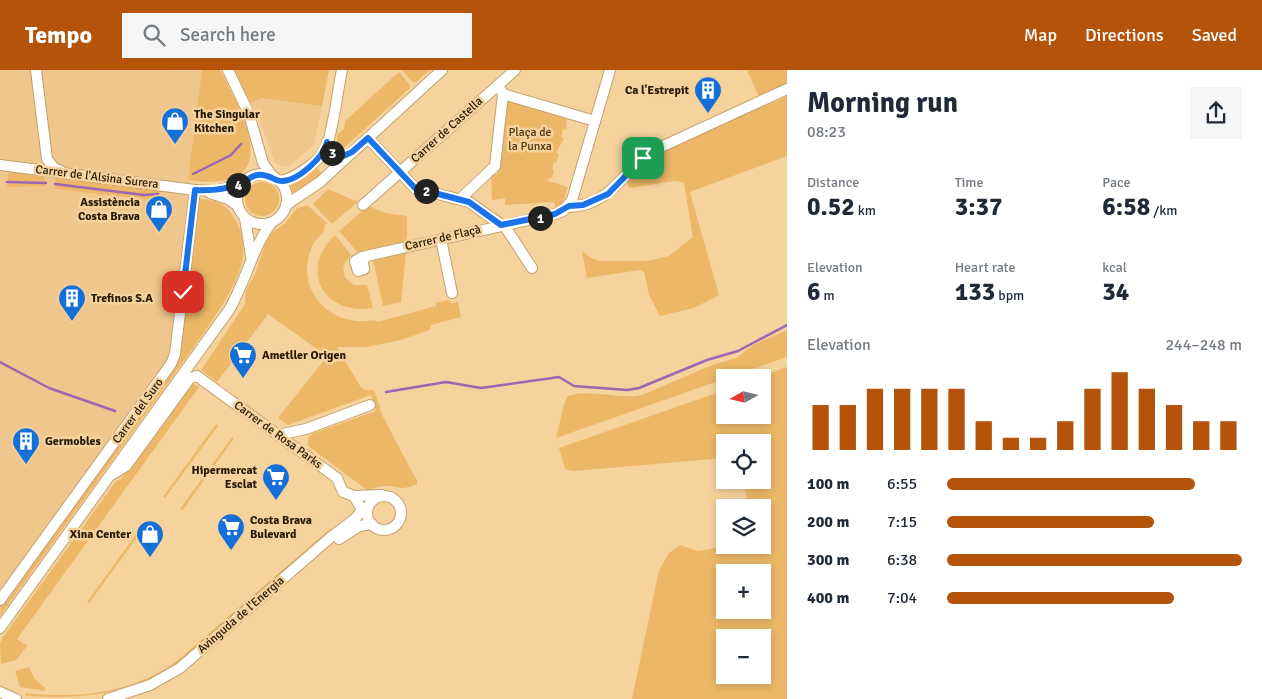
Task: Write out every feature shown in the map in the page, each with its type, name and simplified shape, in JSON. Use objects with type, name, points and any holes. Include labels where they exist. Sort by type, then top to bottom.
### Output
[{"type":"street","points":[[36,70],[47,159],[54,168],[69,173]]},
{"type":"street","points":[[109,476],[126,466],[190,378],[197,376],[196,368],[235,311],[251,259],[261,235],[271,223],[281,216],[286,205],[285,190],[263,163],[249,114],[228,70]]},
{"type":"street","points":[[246,180],[258,175],[287,181],[298,175],[319,157],[326,148],[342,70]]},
{"type":"street","points":[[286,205],[311,189],[442,70]]},
{"type":"street","points":[[569,206],[610,70]]},
{"type":"street","name":"Carrer de Castella","points":[[363,205],[511,72]]},
{"type":"street","points":[[460,199],[494,168],[503,94],[498,84]]},
{"type":"street","name":"Carrer de Flaçà","points":[[362,257],[555,214],[569,206],[583,205],[608,194],[643,158],[662,147],[787,88]]},
{"type":"street","points":[[503,94],[595,122]]},
{"type":"street","points":[[368,138],[415,188],[472,203],[501,225],[515,239],[532,268]]},
{"type":"street","points":[[327,142],[328,148],[336,155],[341,157],[352,152]]},
{"type":"street","points":[[251,259],[245,218],[238,206],[238,194],[257,157],[258,146]]},
{"type":"street","points":[[20,168],[38,163],[46,153]]},
{"type":"street","name":"Carrer de l'Alsina Surera","points":[[0,165],[195,190],[217,194],[238,206]]},
{"type":"street","name":"Carrer de l'Alsina Surera","points":[[195,190],[216,191],[246,180]]},
{"type":"street","name":"Carrer del Suro","points":[[0,599],[171,364],[175,354],[195,190]]},
{"type":"street","points":[[245,218],[258,224],[271,223]]},
{"type":"street","points":[[441,239],[452,293]]},
{"type":"street","points":[[0,628],[212,334],[241,289]]},
{"type":"street","name":"Carrer de Rosa Parks","points":[[197,376],[337,478],[343,492],[354,496]]},
{"type":"street","points":[[278,435],[305,429],[370,405]]},
{"type":"street","points":[[296,448],[294,440],[305,429]]},
{"type":"street","points":[[305,429],[302,444],[309,457]]},
{"type":"street","points":[[367,517],[367,508],[372,500],[382,495]]},
{"type":"street","points":[[382,495],[392,497],[400,505],[400,520],[388,530],[377,529],[354,496],[382,495]]},
{"type":"street","name":"Avinguda de l'Energia","points":[[108,699],[150,685],[180,668],[324,543],[358,517],[367,517]]},
{"type":"street","name":"Avinguda de l'Energia","points":[[131,699],[163,686],[184,673],[335,542],[359,526],[367,517]]},
{"type":"street","points":[[0,692],[16,699]]},
{"type":"shaded area","points":[[0,70],[202,71],[170,348],[165,364],[134,412],[0,589]]},
{"type":"shaded area","points":[[234,70],[329,70],[314,145],[289,166],[285,167],[275,163],[259,118]]},
{"type":"green space","points":[[202,70],[220,70],[240,110],[247,130],[250,149],[248,165],[238,176],[218,181],[188,180]]},
{"type":"green space","points":[[234,70],[329,70],[322,106],[261,98],[251,103]]},
{"type":"green space","points":[[402,70],[430,70],[416,82],[412,82]]},
{"type":"green space","points":[[747,70],[787,70],[787,83],[759,97]]},
{"type":"green space","points":[[399,72],[410,88],[346,146],[343,148],[337,145],[337,135],[344,129],[345,121]]},
{"type":"green space","points":[[787,96],[787,156],[690,192],[719,295],[694,308],[660,316],[649,295],[644,272],[640,270],[587,278],[582,251],[591,258],[600,261],[648,261],[669,256],[693,237],[684,183],[675,181],[629,188],[627,182],[637,169],[654,156],[675,144]]},
{"type":"green space","name":"Plaça de la Punxa","points":[[506,100],[567,116],[566,130],[563,129],[561,137],[564,138],[556,153],[559,154],[556,163],[554,162],[552,178],[549,178],[548,181],[568,187],[563,202],[556,208],[554,202],[505,205],[505,198],[492,200],[491,172],[498,173]]},
{"type":"green space","points":[[315,166],[322,174],[306,187],[293,194],[290,183]]},
{"type":"green space","points":[[9,172],[44,176],[46,186],[7,187]]},
{"type":"green space","points":[[56,178],[158,190],[161,192],[155,200],[54,189]]},
{"type":"green space","points":[[262,182],[269,183],[274,187],[278,192],[278,206],[274,211],[269,215],[262,216],[255,215],[250,211],[246,206],[245,199],[246,192],[250,187],[255,183]]},
{"type":"green space","points":[[328,189],[358,202],[332,224],[313,204]]},
{"type":"green space","points":[[199,199],[211,200],[225,207],[233,215],[242,235],[242,263],[231,290],[208,327],[0,616],[1,602],[167,377]]},
{"type":"green space","points":[[307,205],[327,223],[312,247],[307,263],[308,278],[312,291],[320,303],[331,312],[344,318],[358,321],[374,320],[378,322],[436,306],[436,303],[448,300],[452,303],[458,302],[461,317],[431,325],[430,330],[401,340],[366,347],[337,347],[360,386],[365,390],[374,390],[383,417],[417,484],[403,488],[382,486],[367,490],[308,446],[308,438],[314,433],[376,411],[371,395],[288,425],[278,418],[325,359],[324,354],[268,314],[217,382],[201,370],[245,304],[246,290],[255,274],[268,236],[286,222],[296,209]]},
{"type":"green space","points":[[368,206],[385,213],[407,216],[407,242],[358,253],[339,231]]},
{"type":"green space","points":[[335,235],[351,255],[343,266],[345,278],[354,285],[367,285],[373,308],[356,309],[341,305],[330,298],[322,288],[318,276],[318,262],[324,249]]},
{"type":"green space","points":[[406,252],[401,302],[383,306],[373,260]]},
{"type":"green space","points":[[787,330],[787,357],[753,369],[716,369],[716,382],[556,438],[564,404],[568,396],[586,393],[623,396],[642,395],[712,365],[736,358],[755,344]]},
{"type":"green space","points":[[787,367],[787,699],[632,699],[659,570],[669,553],[680,545],[698,551],[716,548],[716,554],[771,554],[771,499],[747,499],[745,489],[771,489],[771,434],[716,434],[716,459],[574,471],[565,469],[559,448],[716,393],[716,424],[771,424],[771,373]]},
{"type":"green space","points":[[191,383],[199,387],[17,639],[27,646],[16,660],[1,664],[0,644],[3,637],[116,481],[121,479]]},
{"type":"green space","points":[[216,424],[218,426],[165,498],[163,497]]},
{"type":"green space","points":[[232,437],[234,438],[182,511],[180,509]]},
{"type":"green space","points":[[331,528],[333,530],[168,671],[134,686],[99,694],[63,697],[25,696],[26,693],[66,695],[106,691],[125,687],[161,671],[178,660]]},
{"type":"green space","points":[[141,532],[89,603],[87,602],[137,533]]},
{"type":"green space","points":[[29,667],[34,678],[45,688],[45,691],[20,687],[15,671]]},
{"type":"waterway","points":[[193,174],[231,155],[241,144]]},
{"type":"waterway","points":[[7,182],[46,183]]},
{"type":"waterway","points":[[55,184],[144,195],[158,194]]},
{"type":"waterway","points":[[386,392],[446,382],[481,388],[559,377],[574,386],[627,390],[639,388],[707,360],[738,351],[787,325]]},
{"type":"waterway","points":[[0,362],[49,388],[115,411]]},
{"type":"place","name":"Ca l'Estrepit","points":[[708,114]]},
{"type":"place","name":"The Singular Kitchen","points":[[175,145]]},
{"type":"place","name":"Assistència Costa Brava","points":[[159,233]]},
{"type":"place","name":"Trefinos S.A","points":[[72,322]]},
{"type":"place","name":"Ametller Origen","points":[[243,379]]},
{"type":"place","name":"Germobles","points":[[26,465]]},
{"type":"place","name":"Hipermercat Esclat","points":[[276,501]]},
{"type":"place","name":"Costa Brava Bulevard","points":[[231,551]]},
{"type":"place","name":"Xina Center","points":[[150,558]]},
{"type":"route","points":[[183,292],[195,190],[216,191],[225,189],[243,183],[253,176],[263,174],[272,176],[279,181],[287,181],[298,175],[319,157],[326,148],[327,142],[331,152],[341,157],[352,152],[368,138],[415,188],[466,200],[477,206],[501,225],[555,214],[569,206],[583,205],[608,194],[616,188],[643,158]]}]
